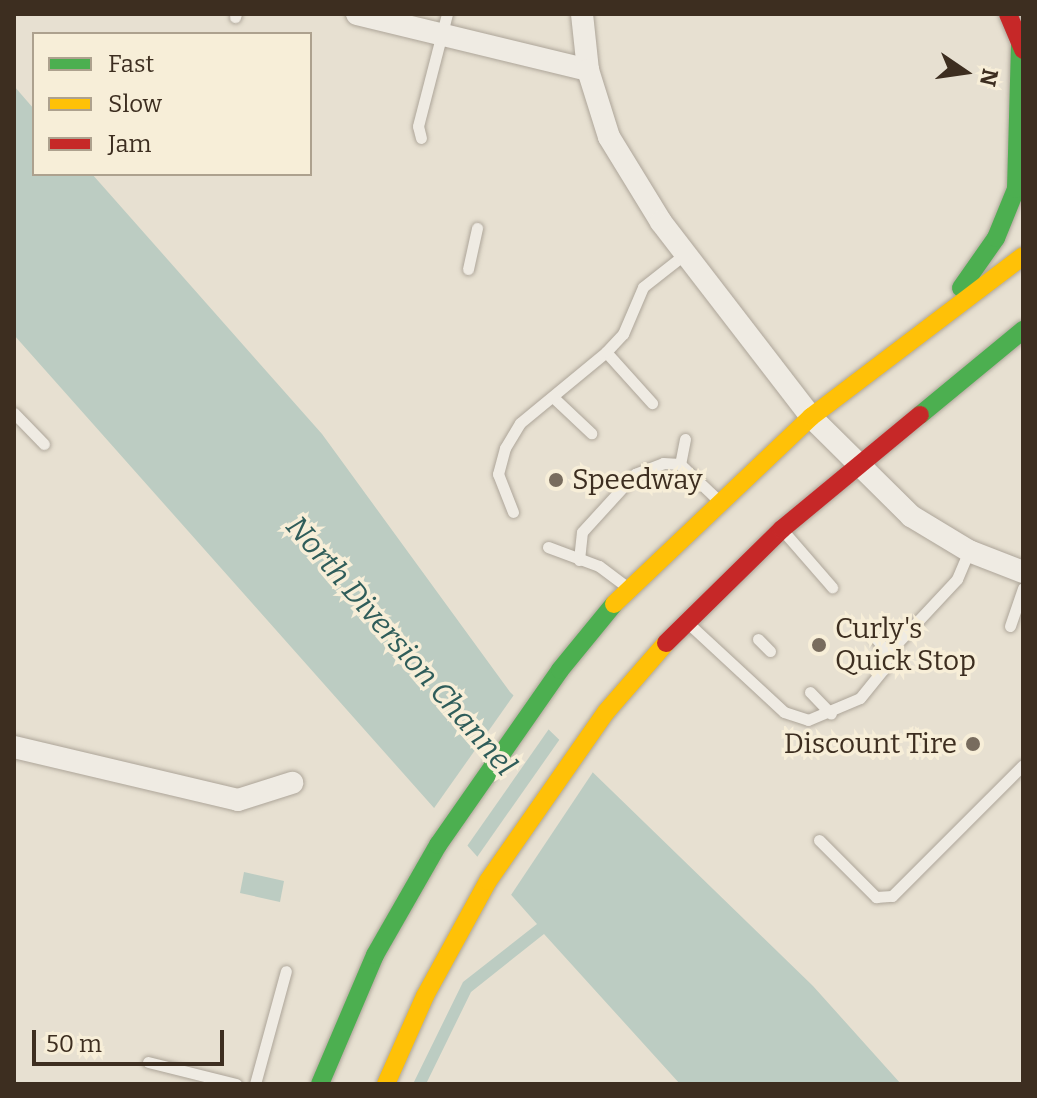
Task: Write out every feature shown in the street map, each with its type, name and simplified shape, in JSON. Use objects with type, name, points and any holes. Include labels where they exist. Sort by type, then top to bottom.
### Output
[{"type":"main road","points":[[935,320],[989,250],[1016,189],[1022,47],[1008,14]]},
{"type":"main road","points":[[320,1084],[366,977],[438,845],[560,670],[627,587],[811,417],[1023,256]]},
{"type":"main road","points":[[386,1084],[425,996],[488,881],[606,712],[686,620],[782,529],[856,464],[1023,330]]},
{"type":"main road","points":[[354,1054],[366,977]]},
{"type":"street","points":[[357,14],[442,24],[588,70]]},
{"type":"street","points":[[582,14],[588,70],[609,137],[685,254],[811,417],[911,516],[969,551],[1023,572]]},
{"type":"street","points":[[14,747],[238,800],[292,783]]},
{"type":"lane","points":[[421,138],[418,126],[442,24]]},
{"type":"lane","points":[[468,269],[477,228]]},
{"type":"lane","points":[[513,512],[498,474],[505,448],[520,423],[555,399],[606,352],[623,334],[643,287],[685,254]]},
{"type":"lane","points":[[606,352],[652,403]]},
{"type":"lane","points":[[555,399],[591,433]]},
{"type":"lane","points":[[14,413],[44,444]]},
{"type":"lane","points":[[680,464],[685,439]]},
{"type":"lane","points":[[579,560],[582,532],[631,471],[663,463],[680,464],[718,501]]},
{"type":"lane","points":[[782,529],[832,587]]},
{"type":"lane","points":[[548,547],[599,566],[627,587]]},
{"type":"lane","points":[[686,620],[784,712],[808,720],[831,714],[860,698],[883,670],[888,653],[957,579],[969,551]]},
{"type":"lane","points":[[1010,626],[1023,588]]},
{"type":"lane","points":[[870,631],[888,653]]},
{"type":"lane","points":[[758,639],[770,651]]},
{"type":"lane","points":[[810,692],[831,714]]},
{"type":"lane","points":[[819,840],[876,897],[892,896],[1023,765]]},
{"type":"lane","points":[[255,1084],[286,971]]},
{"type":"lane","points":[[148,1062],[236,1084]]},
{"type":"water","name":"North Diversion Channel","points":[[14,86],[32,107],[32,176],[94,176],[322,434],[510,692],[813,986],[901,1084],[680,1084],[544,934],[471,992],[426,1084],[413,1084],[463,982],[537,924],[14,335]]},
{"type":"water","points":[[244,872],[284,881],[280,902],[240,893]]},
{"type":"pier","points":[[516,692],[551,726],[465,849],[432,811]]},
{"type":"pier","points":[[562,736],[595,769],[509,898],[475,860]]},
{"type":"traffic: fast","points":[[961,288],[996,238],[1016,189],[1020,44]]},
{"type":"traffic: fast","points":[[920,415],[1023,330]]},
{"type":"traffic: fast","points":[[320,1084],[375,955],[438,845],[560,670],[614,604]]},
{"type":"traffic: slow","points":[[614,604],[811,417],[1023,256]]},
{"type":"traffic: slow","points":[[386,1084],[425,996],[488,881],[606,712],[666,643]]},
{"type":"traffic: jam","points":[[1008,14],[1023,50]]},
{"type":"traffic: jam","points":[[666,643],[782,529],[920,415]]},
{"type":"place","name":"Speedway","points":[[556,480]]},
{"type":"place","name":"Curly's Quick Stop","points":[[819,645]]},
{"type":"place","name":"Discount Tire","points":[[973,744]]}]
